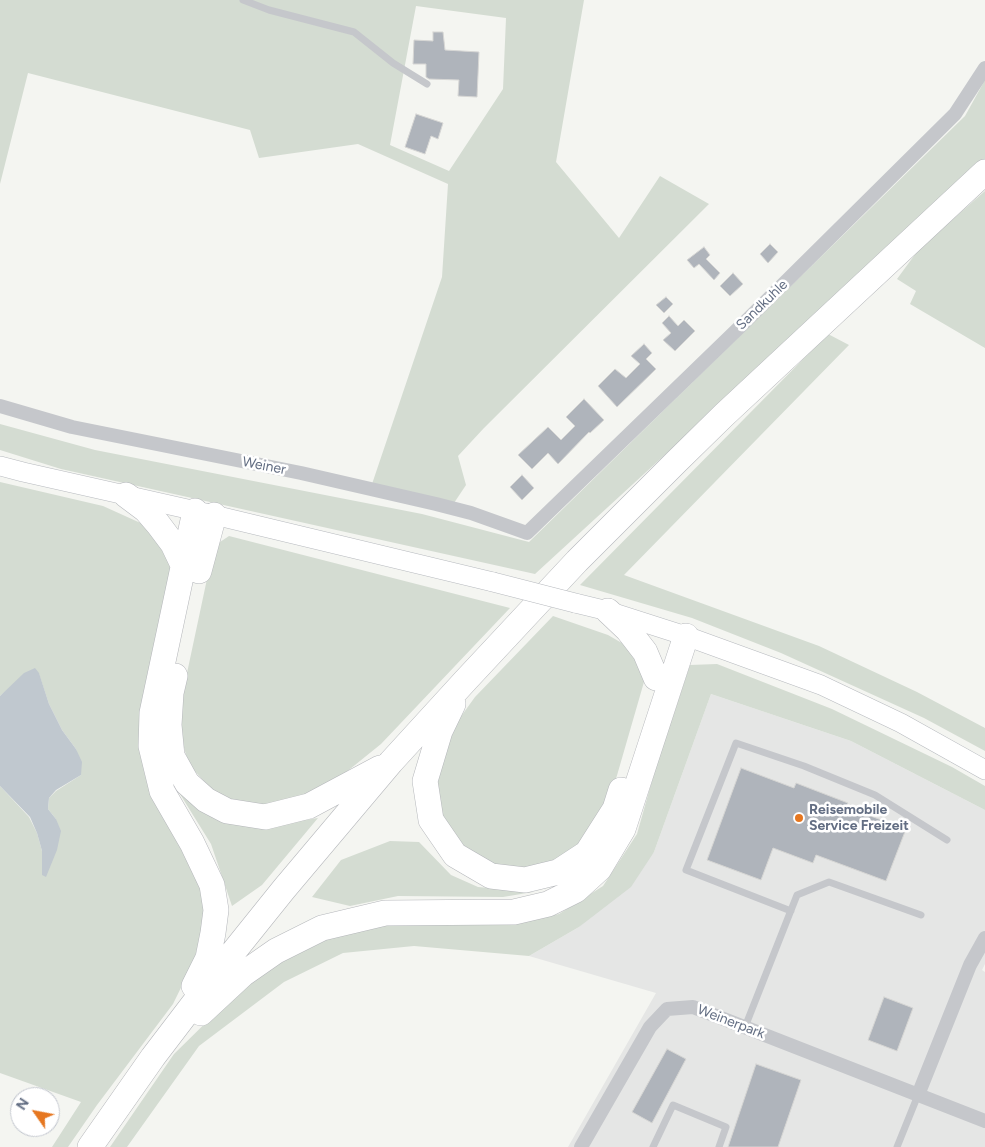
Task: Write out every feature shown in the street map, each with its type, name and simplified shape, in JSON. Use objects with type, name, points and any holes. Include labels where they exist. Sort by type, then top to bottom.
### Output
[{"type":"highway","points":[[90,1147],[153,1057],[284,888],[391,762],[465,681],[577,561],[724,415],[985,172]]},
{"type":"highway","points":[[126,495],[146,510],[158,524],[173,544],[184,567]]},
{"type":"highway","points":[[204,513],[192,600],[171,693],[169,725],[172,756],[187,783],[206,800],[227,811],[265,818],[309,806],[391,762]]},
{"type":"highway","points":[[153,1057],[208,958],[216,910],[212,884],[192,843],[162,791],[151,746],[152,713],[184,567],[204,513]]},
{"type":"highway","points":[[608,612],[628,630],[645,652],[656,678]]},
{"type":"highway","points":[[465,681],[440,731],[425,781],[431,820],[455,856],[491,876],[525,880],[558,872],[586,853],[615,808],[656,678],[678,633]]},
{"type":"highway","points":[[153,1057],[243,974],[276,951],[322,928],[386,913],[514,912],[548,904],[576,890],[599,869],[623,829],[678,633]]},
{"type":"main road","points":[[0,466],[493,582],[608,612],[678,633],[821,685],[901,723],[985,770]]},
{"type":"street","name":"Sandkuhle","points":[[527,533],[747,320],[955,114],[985,68]]},
{"type":"street","name":"Weiner","points":[[0,406],[72,427],[301,473],[436,504],[471,513],[527,533]]},
{"type":"street","points":[[918,1095],[970,965],[985,938]]},
{"type":"street","name":"Weinerpark","points":[[581,1147],[650,1027],[667,1009],[693,1007],[985,1121]]},
{"type":"lane","points":[[243,0],[269,10],[354,32],[393,63],[427,84]]},
{"type":"lane","points":[[791,911],[686,870],[736,743],[804,766],[875,795],[946,840]]},
{"type":"lane","points":[[745,1027],[797,895],[829,882],[921,915]]},
{"type":"lane","points":[[897,1147],[918,1095]]},
{"type":"lane","points":[[653,1147],[673,1105],[726,1127],[719,1147]]},
{"type":"shaded area","points":[[0,0],[584,0],[556,162],[619,238],[660,176],[709,204],[458,456],[466,485],[454,503],[372,484],[442,277],[448,184],[358,144],[259,158],[250,130],[28,73],[0,184]],"holes":[[[416,6],[506,18],[503,89],[449,171],[390,145]]]},
{"type":"shaded area","points":[[985,80],[985,161],[535,574],[61,469],[0,450],[0,424],[95,450],[422,514],[529,542],[965,116]]},
{"type":"shaded area","points":[[985,191],[985,348],[910,304],[916,291],[897,279],[919,249]]},
{"type":"shaded area","points":[[828,334],[849,345],[624,575],[819,646],[917,692],[985,728],[985,751],[924,718],[781,653],[692,618],[580,585]]},
{"type":"shaded area","points":[[0,482],[103,506],[156,530],[175,571],[143,709],[194,860],[206,914],[194,961],[173,1004],[68,1147],[52,1147],[81,1102],[60,1094],[60,1087],[39,1087],[0,1073],[0,786],[29,817],[37,833],[42,851],[42,875],[56,819],[48,809],[49,798],[56,791],[81,775],[76,749],[62,730],[49,704],[39,674],[12,686],[0,696]]},
{"type":"shaded area","points":[[229,536],[510,608],[381,744],[329,786],[257,813],[217,795],[189,765],[178,727],[187,673],[214,546]]},
{"type":"shaded area","points":[[553,616],[608,635],[634,650],[646,675],[607,810],[584,846],[544,867],[517,870],[486,862],[459,842],[442,818],[435,785],[449,733],[475,697]]},
{"type":"shaded area","points":[[717,664],[832,709],[952,767],[985,786],[985,810],[851,741],[711,694],[654,852],[631,887],[579,927],[529,956],[414,946],[343,953],[284,982],[199,1046],[127,1147],[110,1147],[174,1054],[238,991],[292,955],[343,931],[411,922],[513,924],[559,914],[603,886],[637,834],[655,770],[690,665]]},
{"type":"shaded area","points":[[35,668],[39,673],[49,704],[62,730],[76,749],[82,762],[81,775],[56,790],[49,798],[48,809],[56,819],[61,831],[57,850],[46,877],[42,875],[42,851],[30,817],[0,786],[0,696],[24,673]]},
{"type":"shaded area","points":[[711,694],[851,741],[985,810],[985,964],[982,970],[985,972],[985,1147],[568,1147],[656,993],[529,956],[579,927],[654,852]]},
{"type":"shaded area","points":[[175,786],[254,827],[318,818],[262,885],[232,906],[211,844]]},
{"type":"shaded area","points":[[390,841],[419,842],[451,875],[478,887],[533,892],[503,897],[398,896],[350,906],[312,897],[341,860]]},
{"type":"building","points":[[433,32],[443,32],[445,50],[479,52],[477,97],[458,96],[459,80],[429,79],[426,77],[426,64],[413,64],[414,40],[433,41]]},
{"type":"building","points":[[416,114],[443,123],[438,139],[431,136],[425,154],[405,147]]},
{"type":"building","points":[[770,244],[778,252],[768,263],[760,254]]},
{"type":"building","points":[[704,247],[710,255],[706,259],[720,273],[714,280],[699,264],[694,268],[687,260]]},
{"type":"building","points":[[733,273],[743,284],[730,296],[720,286]]},
{"type":"building","points":[[666,297],[673,304],[664,313],[656,305]]},
{"type":"building","points":[[669,316],[678,326],[684,320],[695,331],[675,351],[663,340],[671,333],[662,323]]},
{"type":"building","points":[[644,344],[652,353],[646,359],[656,369],[617,407],[598,386],[615,369],[626,378],[640,364],[631,356]]},
{"type":"building","points":[[584,399],[604,420],[589,432],[558,464],[548,453],[532,469],[518,455],[548,427],[561,440],[575,426],[566,417]]},
{"type":"building","points":[[522,475],[534,488],[522,500],[510,487]]},
{"type":"building","name":"Reisemobile Service Freizeit","points":[[741,768],[794,788],[796,783],[848,803],[846,807],[906,829],[886,881],[816,855],[813,863],[773,848],[761,880],[707,860]]},
{"type":"building","points":[[884,997],[913,1008],[897,1051],[868,1040]]},
{"type":"building","points":[[667,1049],[686,1059],[652,1123],[632,1112]]},
{"type":"building","points":[[756,1064],[801,1080],[778,1147],[728,1147]]},
{"type":"place","name":"Reisemobile Service Freizeit","points":[[799,818]]}]
